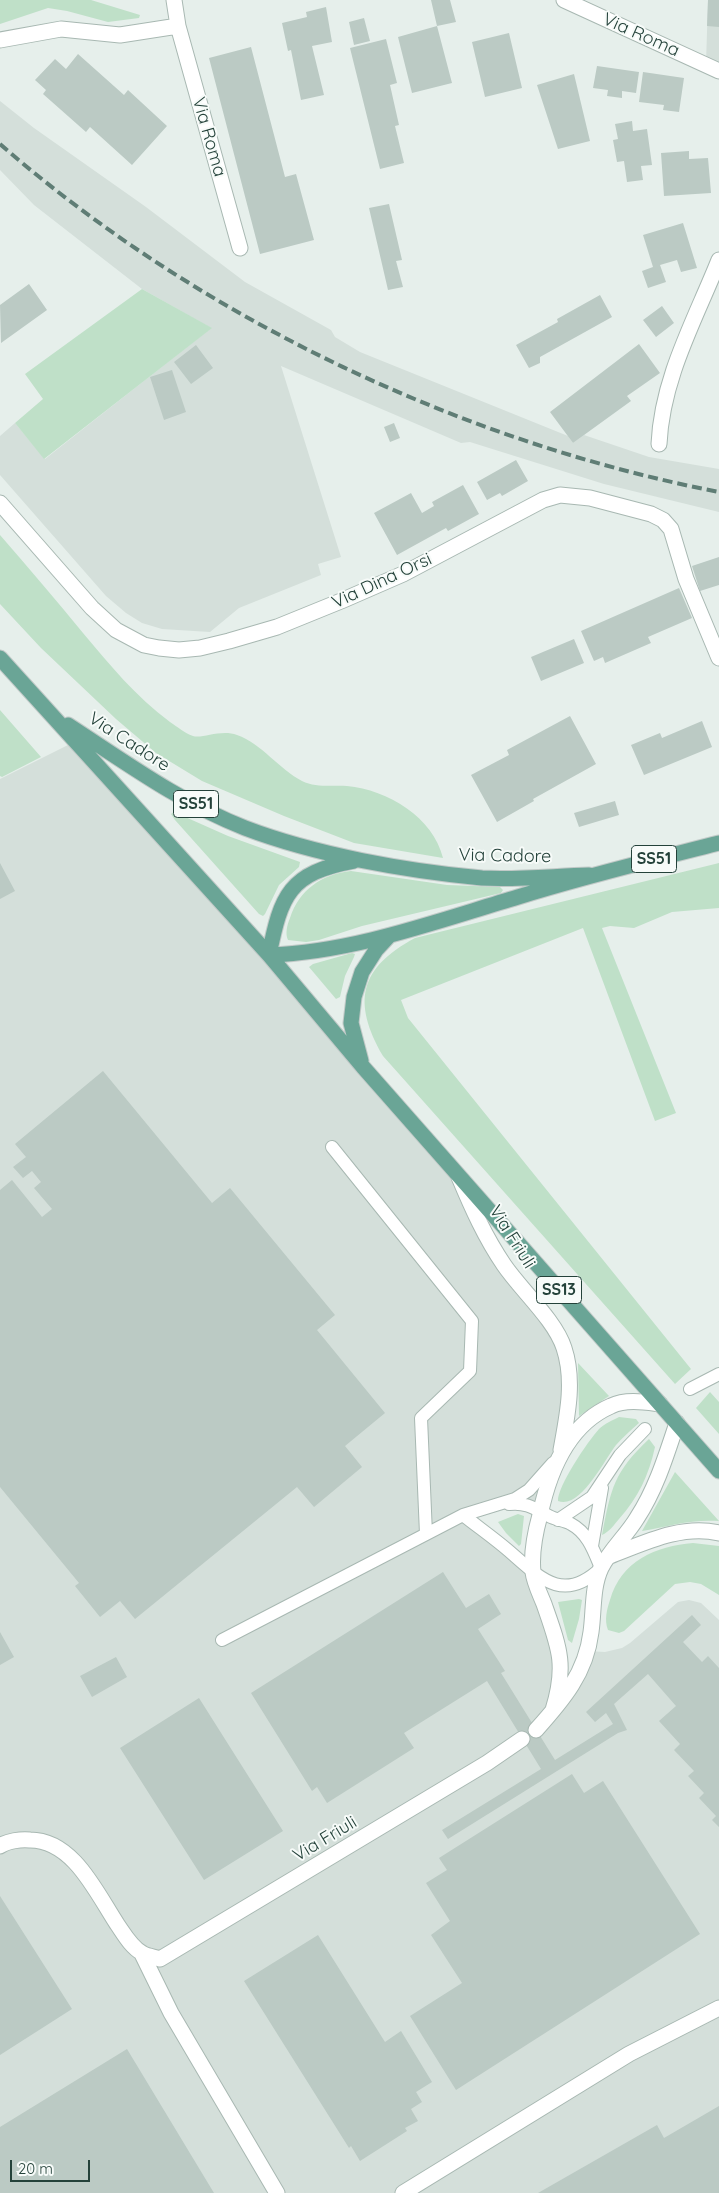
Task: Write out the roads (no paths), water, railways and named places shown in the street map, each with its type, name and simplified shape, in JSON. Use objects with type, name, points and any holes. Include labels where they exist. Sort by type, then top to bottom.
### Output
[{"type":"main road","name":"Via Cadore","points":[[0,658],[269,955],[302,954],[389,936],[589,875],[719,843]]},
{"type":"main road","name":"Via Cadore","points":[[48,711],[163,787],[244,828],[281,840],[361,860],[484,878],[589,875]]},
{"type":"main road","name":"Via Cadore","points":[[269,955],[275,926],[292,887],[308,875],[328,866],[361,860]]},
{"type":"main road","points":[[363,1067],[351,1023],[354,998],[362,972],[376,950],[389,936]]},
{"type":"main road","name":"Via Friuli","points":[[269,955],[458,1176],[719,1470]]},
{"type":"street","name":"Via Roma","points":[[174,0],[178,26],[240,248]]},
{"type":"street","name":"Via Roma","points":[[564,0],[719,71]]},
{"type":"street","points":[[0,40],[61,29],[120,35],[178,26]]},
{"type":"street","points":[[659,444],[660,418],[666,391],[679,354],[719,260]]},
{"type":"street","name":"Via Dina Orsi","points":[[0,503],[92,608],[116,630],[144,645],[179,650],[229,642],[341,601],[403,574],[544,500],[560,495],[590,498],[651,514],[663,520],[671,529],[686,579],[719,658]]},
{"type":"street","name":"Via Friuli","points":[[458,1176],[478,1224],[505,1266],[557,1333],[564,1348],[568,1369],[569,1406],[560,1455]]},
{"type":"street","name":"Via Friuli","points":[[554,1710],[561,1679],[560,1655],[533,1573],[534,1538],[548,1482],[560,1455],[576,1432],[594,1416],[612,1405],[631,1401],[660,1404]]},
{"type":"street","name":"Via Friuli","points":[[536,1730],[566,1696],[587,1651],[595,1592],[605,1562],[646,1504],[665,1460],[677,1424]]},
{"type":"street","points":[[605,1562],[668,1534],[700,1530],[719,1533]]},
{"type":"street","name":"Via Friuli","points":[[142,1954],[160,1958],[181,1947],[487,1763],[522,1738]]},
{"type":"street","points":[[0,1846],[25,1840],[40,1840],[53,1844],[66,1854],[84,1874],[127,1939],[142,1954],[170,2013],[276,2193]]},
{"type":"street","points":[[403,2193],[629,2054],[719,2008]]},
{"type":"lane","points":[[332,1147],[472,1321],[470,1371],[421,1418],[426,1534]]},
{"type":"lane","points":[[690,1389],[719,1374]]},
{"type":"lane","points":[[558,1520],[592,1497],[620,1455],[645,1429]]},
{"type":"lane","points":[[222,1640],[463,1515],[515,1499],[542,1478],[560,1455]]},
{"type":"lane","points":[[592,1546],[597,1508],[603,1483]]},
{"type":"lane","points":[[463,1515],[533,1573],[558,1586],[573,1586],[592,1576],[605,1562],[579,1529],[523,1503],[497,1505]]},
{"type":"railway","points":[[0,144],[77,207],[160,264],[246,317],[337,364],[430,406],[526,441],[622,470],[719,492]]}]
